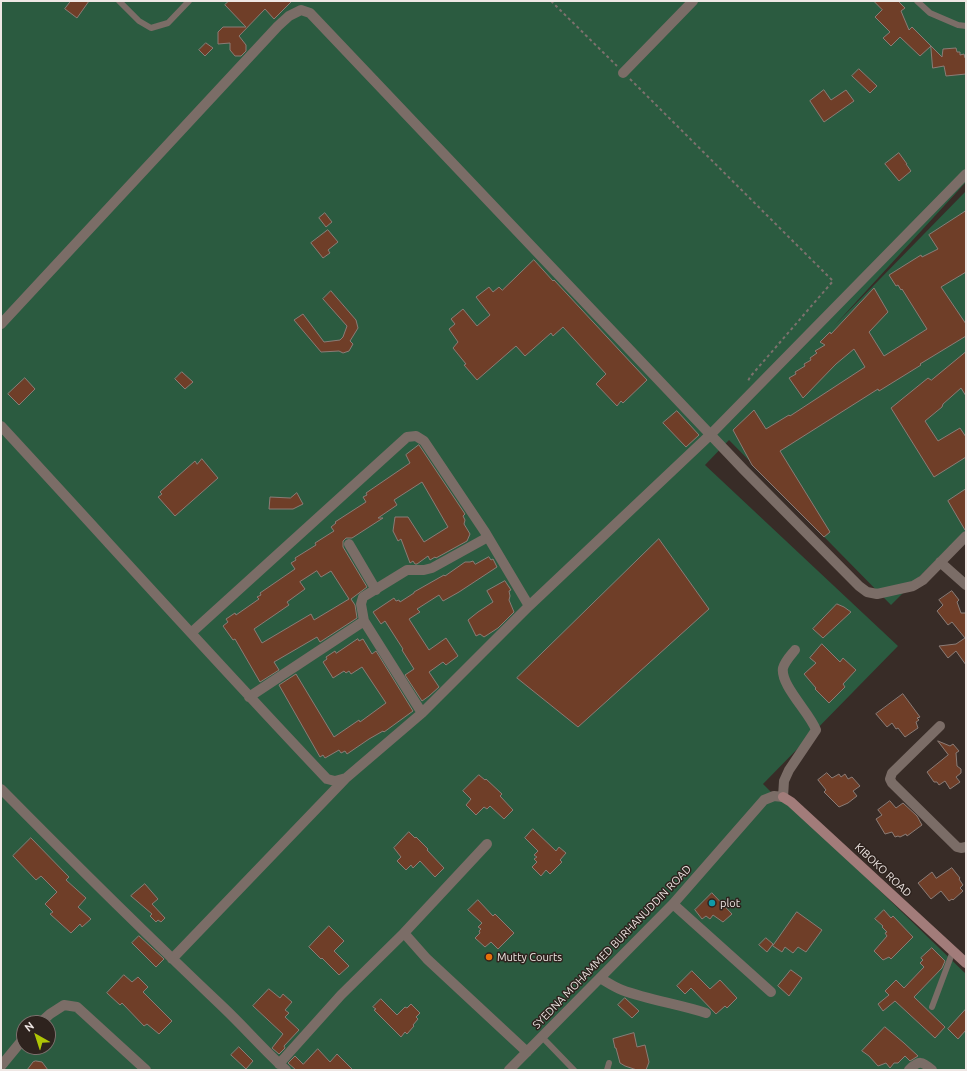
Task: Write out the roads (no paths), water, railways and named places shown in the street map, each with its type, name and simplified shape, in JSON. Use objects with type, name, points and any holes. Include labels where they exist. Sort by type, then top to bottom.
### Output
[{"type":"street","points":[[623,73],[693,1]]},
{"type":"street","points":[[1,324],[278,26],[289,16],[301,10],[310,13],[710,435],[859,586],[867,592],[877,594],[913,586],[923,580],[966,536]]},
{"type":"street","points":[[172,959],[346,778],[422,713],[529,606],[710,435],[966,174]]},
{"type":"street","points":[[1,426],[327,780],[335,781],[346,778]]},
{"type":"street","points":[[191,633],[407,437],[416,436],[424,441],[488,537],[529,606]]},
{"type":"street","points":[[422,713],[364,621],[361,604],[363,597],[407,570],[424,570],[432,568],[488,537]]},
{"type":"street","points":[[349,544],[376,590]]},
{"type":"street","points":[[940,562],[966,585]]},
{"type":"street","points":[[249,697],[364,621]]},
{"type":"street","points":[[783,797],[784,781],[789,770],[816,730],[813,722],[790,691],[784,679],[783,669],[785,662],[795,650]]},
{"type":"street","points":[[940,726],[892,773],[890,779],[892,783],[957,846],[961,848],[966,847]]},
{"type":"street","points":[[1,789],[282,1067],[341,995],[404,933],[487,844]]},
{"type":"street","name":"SYEDNA MOHAMMED BURHANUDDIN ROAD","points":[[510,1070],[673,904],[764,800],[774,796],[783,797]]},
{"type":"street","name":"KIBOKO ROAD","points":[[783,797],[791,802],[966,963]]},
{"type":"street","points":[[673,904],[771,992]]},
{"type":"street","points":[[404,933],[427,959],[528,1052]]},
{"type":"street","points":[[600,978],[632,994],[680,1005],[706,1013]]},
{"type":"street","points":[[49,1015],[64,1005],[77,1007],[146,1070]]},
{"type":"street","points":[[1,1066],[16,1048]]},
{"type":"street","points":[[910,1070],[920,1062],[924,1063],[932,1070]]},
{"type":"lane","points":[[120,1],[139,21],[151,28],[168,23],[189,1]]},
{"type":"lane","points":[[917,1],[930,13],[958,25],[966,26]]},
{"type":"lane","points":[[932,1007],[953,951]]},
{"type":"lane","points":[[542,1038],[574,1070]]},
{"type":"lane","points":[[607,1070],[609,1063]]},
{"type":"place","name":"plot","points":[[712,903]]},
{"type":"place","name":"Mutty Courts","points":[[489,957]]}]
